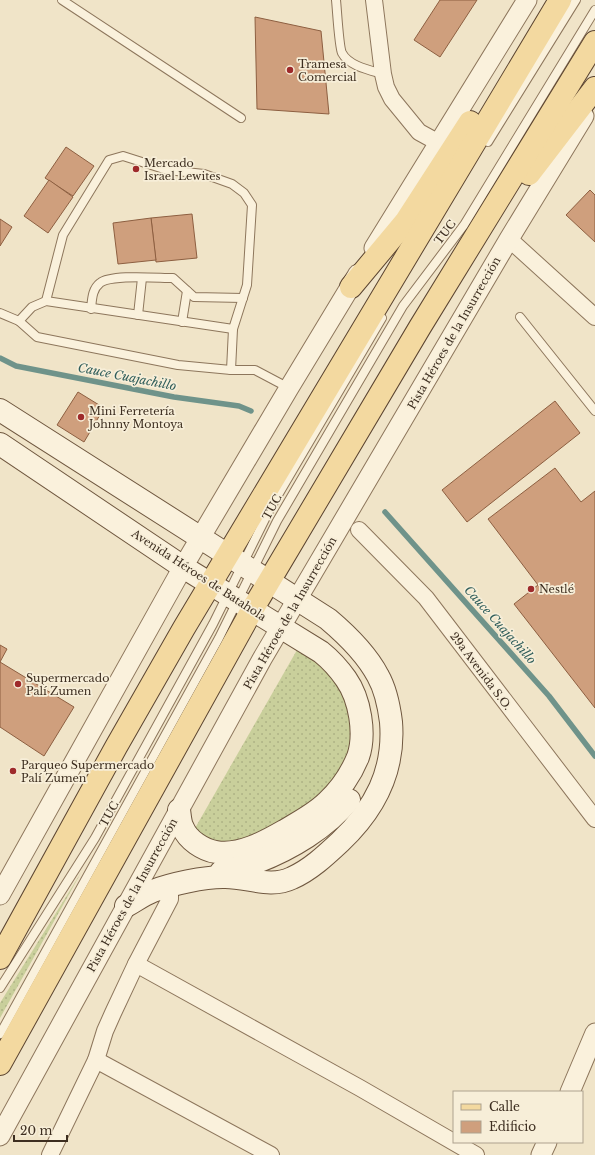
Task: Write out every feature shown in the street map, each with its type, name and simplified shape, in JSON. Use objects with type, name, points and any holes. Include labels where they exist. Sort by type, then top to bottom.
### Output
[{"type":"main road","points":[[351,287],[406,221],[482,104],[565,1]]},
{"type":"main road","points":[[0,1064],[9,1032],[239,584],[565,1]]},
{"type":"main road","points":[[420,327],[595,42]]},
{"type":"main road","points":[[0,958],[119,741],[239,584],[420,327],[481,245],[522,182],[595,88]]},
{"type":"main road","name":"Avenida Héroes de Batahola","points":[[0,410],[194,534],[239,584],[289,614],[328,619],[342,630],[356,645],[372,666],[386,694],[391,730],[391,751],[386,774],[381,787],[368,810],[356,825],[314,865],[292,878],[272,883],[237,877],[223,876],[202,878],[152,891],[126,906]]},
{"type":"main road","name":"Avenida Héroes de Batahola","points":[[0,444],[183,567],[239,584],[289,614],[347,680],[359,712],[361,744],[358,757],[349,776],[327,803],[304,819],[270,839],[248,848],[231,852],[216,852],[197,844],[188,836],[182,827],[179,810]]},
{"type":"main road","points":[[202,878],[253,863],[277,853],[305,837],[324,824],[342,808],[359,788],[370,764],[375,734],[374,720],[369,696],[359,676],[351,663],[328,642],[289,614]]},
{"type":"main road","points":[[263,842],[252,854],[252,859],[262,876],[272,883]]},
{"type":"main road","points":[[0,949],[23,916]]},
{"type":"street","points":[[374,0],[386,87],[392,99],[419,132],[439,143]]},
{"type":"street","points":[[0,895],[183,567],[194,534],[289,388],[527,0]]},
{"type":"street","name":"Pista Héroes de la Insurrección","points":[[0,1136],[179,810],[289,614],[509,239],[595,98]]},
{"type":"street","points":[[509,239],[595,317]]},
{"type":"street","name":"29a Avenida S.O.","points":[[359,530],[426,598],[595,819]]},
{"type":"street","points":[[50,1155],[96,1060],[105,1032],[136,964],[170,900],[170,886]]},
{"type":"street","points":[[136,964],[360,1088],[453,1142]]},
{"type":"street","points":[[0,1072],[9,1032]]},
{"type":"street","points":[[570,1091],[595,1033]]},
{"type":"street","points":[[96,1060],[271,1155]]},
{"type":"street","points":[[455,1143],[476,1155]]},
{"type":"street","points":[[541,1155],[547,1143]]},
{"type":"lane","points":[[62,0],[241,118]]},
{"type":"lane","points":[[336,0],[341,52],[347,59],[362,68],[383,74]]},
{"type":"lane","points":[[485,146],[565,1]]},
{"type":"lane","name":"TUC","points":[[0,988],[95,838],[207,635],[277,521],[404,306],[464,225],[595,10]]},
{"type":"lane","points":[[46,301],[63,235],[108,160],[123,156],[168,170],[204,174],[232,184],[244,192],[252,206],[247,284],[233,329],[231,370]]},
{"type":"lane","points":[[90,308],[93,294],[101,282],[113,278],[173,278],[194,297],[243,298]]},
{"type":"lane","points":[[138,315],[142,278]]},
{"type":"lane","points":[[182,322],[187,291]]},
{"type":"lane","points":[[19,321],[32,307],[46,301],[233,329]]},
{"type":"lane","name":"TUC","points":[[239,584],[271,507],[386,312]]},
{"type":"lane","points":[[0,313],[19,321],[38,337],[178,365],[231,370],[255,370],[289,388]]},
{"type":"lane","points":[[520,317],[595,411]]},
{"type":"green space","points":[[297,650],[324,666],[348,702],[353,735],[347,759],[338,774],[320,796],[272,828],[227,845],[212,842],[194,830]]},
{"type":"green space","points":[[82,871],[0,1018],[0,1003]]},
{"type":"building","points":[[440,0],[477,0],[440,57],[414,40]]},
{"type":"building","name":"Tramesa Comercial","points":[[255,17],[321,31],[329,114],[257,109]]},
{"type":"building","points":[[66,147],[94,166],[73,196],[45,178]]},
{"type":"building","points":[[49,180],[73,197],[48,233],[24,216]]},
{"type":"building","points":[[590,190],[595,195],[595,242],[566,215]]},
{"type":"building","points":[[192,214],[197,258],[156,262],[151,218]]},
{"type":"building","points":[[151,218],[156,260],[118,264],[113,223]]},
{"type":"building","points":[[0,219],[12,227],[0,246]]},
{"type":"building","name":"Mini Ferretería Johnny Montoya","points":[[78,392],[104,408],[84,442],[57,425]]},
{"type":"building","points":[[555,401],[580,433],[467,522],[442,490]]},
{"type":"building","points":[[555,468],[581,502],[595,491],[595,708],[514,604],[538,585],[488,519]]},
{"type":"building","points":[[0,645],[7,649],[0,662]]},
{"type":"building","name":"Supermercado Palí Zumen","points":[[0,662],[74,707],[44,756],[0,727]]},
{"type":"waterway","name":"Cauce Cuajachillo","points":[[0,358],[16,366],[174,397],[239,406],[251,411]]},
{"type":"waterway","name":"Cauce Cuajachillo","points":[[385,512],[549,696],[595,756]]},
{"type":"place","name":"Tramesa Comercial","points":[[290,70]]},
{"type":"place","name":"Mercado Israel Lewites","points":[[136,169]]},
{"type":"place","name":"Mini Ferretería Johnny Montoya","points":[[81,417]]},
{"type":"place","name":"Nestlé","points":[[531,589]]},
{"type":"place","name":"Supermercado Palí Zumen","points":[[18,684]]},
{"type":"place","name":"Parqueo Supermercado Palí Zumen","points":[[13,771]]}]
